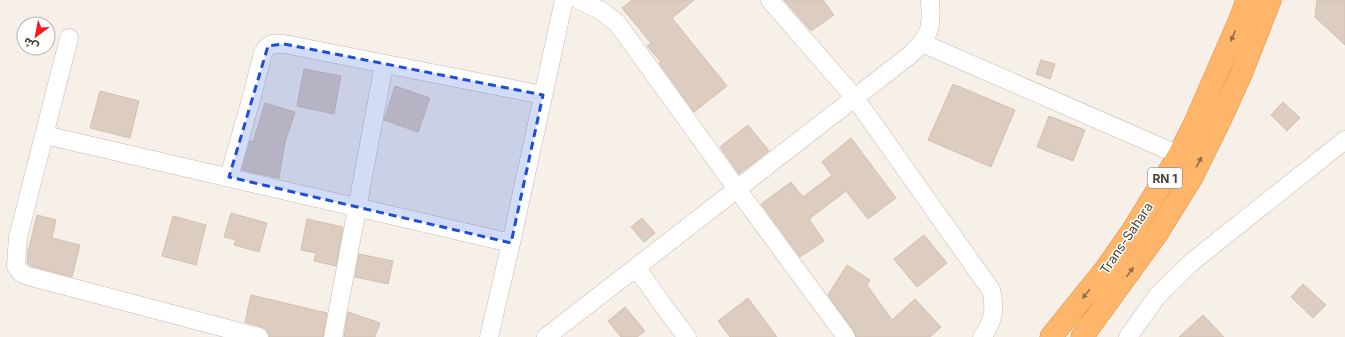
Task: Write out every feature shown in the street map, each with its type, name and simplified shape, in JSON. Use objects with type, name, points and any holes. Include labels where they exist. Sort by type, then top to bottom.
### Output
[{"type":"highway","name":"Trans-Sahara","points":[[1051,337],[1105,270],[1133,230],[1179,155],[1195,123],[1247,0]]},
{"type":"highway","name":"Trans-Sahara","points":[[1082,337],[1156,235],[1192,176],[1238,80],[1270,0]]},
{"type":"street","points":[[489,337],[564,0]]},
{"type":"street","points":[[579,0],[600,10],[617,23],[846,337]]},
{"type":"street","points":[[770,0],[855,98],[991,290],[994,302],[992,316],[988,328],[982,337]]},
{"type":"street","points":[[546,337],[910,55],[927,36],[931,25],[930,0]]},
{"type":"street","points":[[69,38],[18,237],[16,266],[21,273],[28,276],[259,337]]},
{"type":"street","points":[[229,177],[263,53],[268,46],[276,43],[543,95]]},
{"type":"street","points":[[922,43],[1179,155]]},
{"type":"street","points":[[333,337],[384,64]]},
{"type":"street","points":[[45,134],[511,243]]},
{"type":"street","points":[[1128,337],[1158,295],[1193,261],[1345,140]]},
{"type":"street","points":[[636,267],[687,337]]},
{"type":"highlighted area","points":[[284,44],[543,95],[511,243],[229,177],[268,46]]},
{"type":"building","points":[[632,0],[694,0],[672,18],[727,86],[694,112],[659,63],[661,62],[647,46],[651,43],[622,8]]},
{"type":"building","points":[[784,0],[823,0],[834,15],[811,31]]},
{"type":"building","points":[[1317,0],[1345,0],[1345,45],[1315,17]]},
{"type":"building","points":[[1041,60],[1055,64],[1050,79],[1036,74]]},
{"type":"building","points":[[304,69],[341,76],[334,114],[297,106]]},
{"type":"building","points":[[953,84],[1015,110],[991,167],[928,140]]},
{"type":"building","points":[[395,86],[430,98],[418,132],[384,120]]},
{"type":"building","points":[[100,91],[139,101],[130,138],[90,128]]},
{"type":"building","points":[[1283,102],[1300,118],[1287,131],[1271,115]]},
{"type":"building","points":[[265,103],[295,112],[285,142],[279,178],[242,170],[250,141],[253,142]]},
{"type":"building","points":[[1049,116],[1085,130],[1073,161],[1037,147]]},
{"type":"building","points":[[748,125],[769,151],[739,174],[720,147]]},
{"type":"building","points":[[851,138],[896,198],[868,219],[846,191],[809,219],[824,241],[800,257],[761,204],[791,182],[803,197],[832,175],[822,162]]},
{"type":"building","points":[[231,213],[267,223],[259,252],[234,245],[236,240],[224,237]]},
{"type":"building","points":[[37,215],[56,220],[52,238],[80,245],[72,277],[31,266],[27,263],[28,251]]},
{"type":"building","points":[[173,216],[206,225],[196,265],[162,256]]},
{"type":"building","points":[[642,218],[655,233],[644,242],[631,227]]},
{"type":"building","points":[[307,219],[343,227],[336,266],[314,261],[316,253],[301,250]]},
{"type":"building","points":[[924,235],[947,263],[917,287],[894,259]]},
{"type":"building","points":[[359,254],[393,261],[388,284],[355,277]]},
{"type":"building","points":[[847,265],[870,280],[867,285],[892,320],[915,299],[941,327],[930,337],[856,337],[854,331],[828,295]]},
{"type":"building","points":[[1303,284],[1326,305],[1313,318],[1291,297]]},
{"type":"building","points":[[251,295],[327,313],[323,337],[269,337],[266,329],[245,322]]},
{"type":"building","points":[[748,298],[777,337],[730,337],[718,321]]},
{"type":"building","points":[[625,307],[645,331],[637,337],[621,337],[608,321]]},
{"type":"building","points":[[348,312],[380,323],[375,337],[344,337]]},
{"type":"building","points":[[1203,315],[1224,337],[1179,337]]}]
